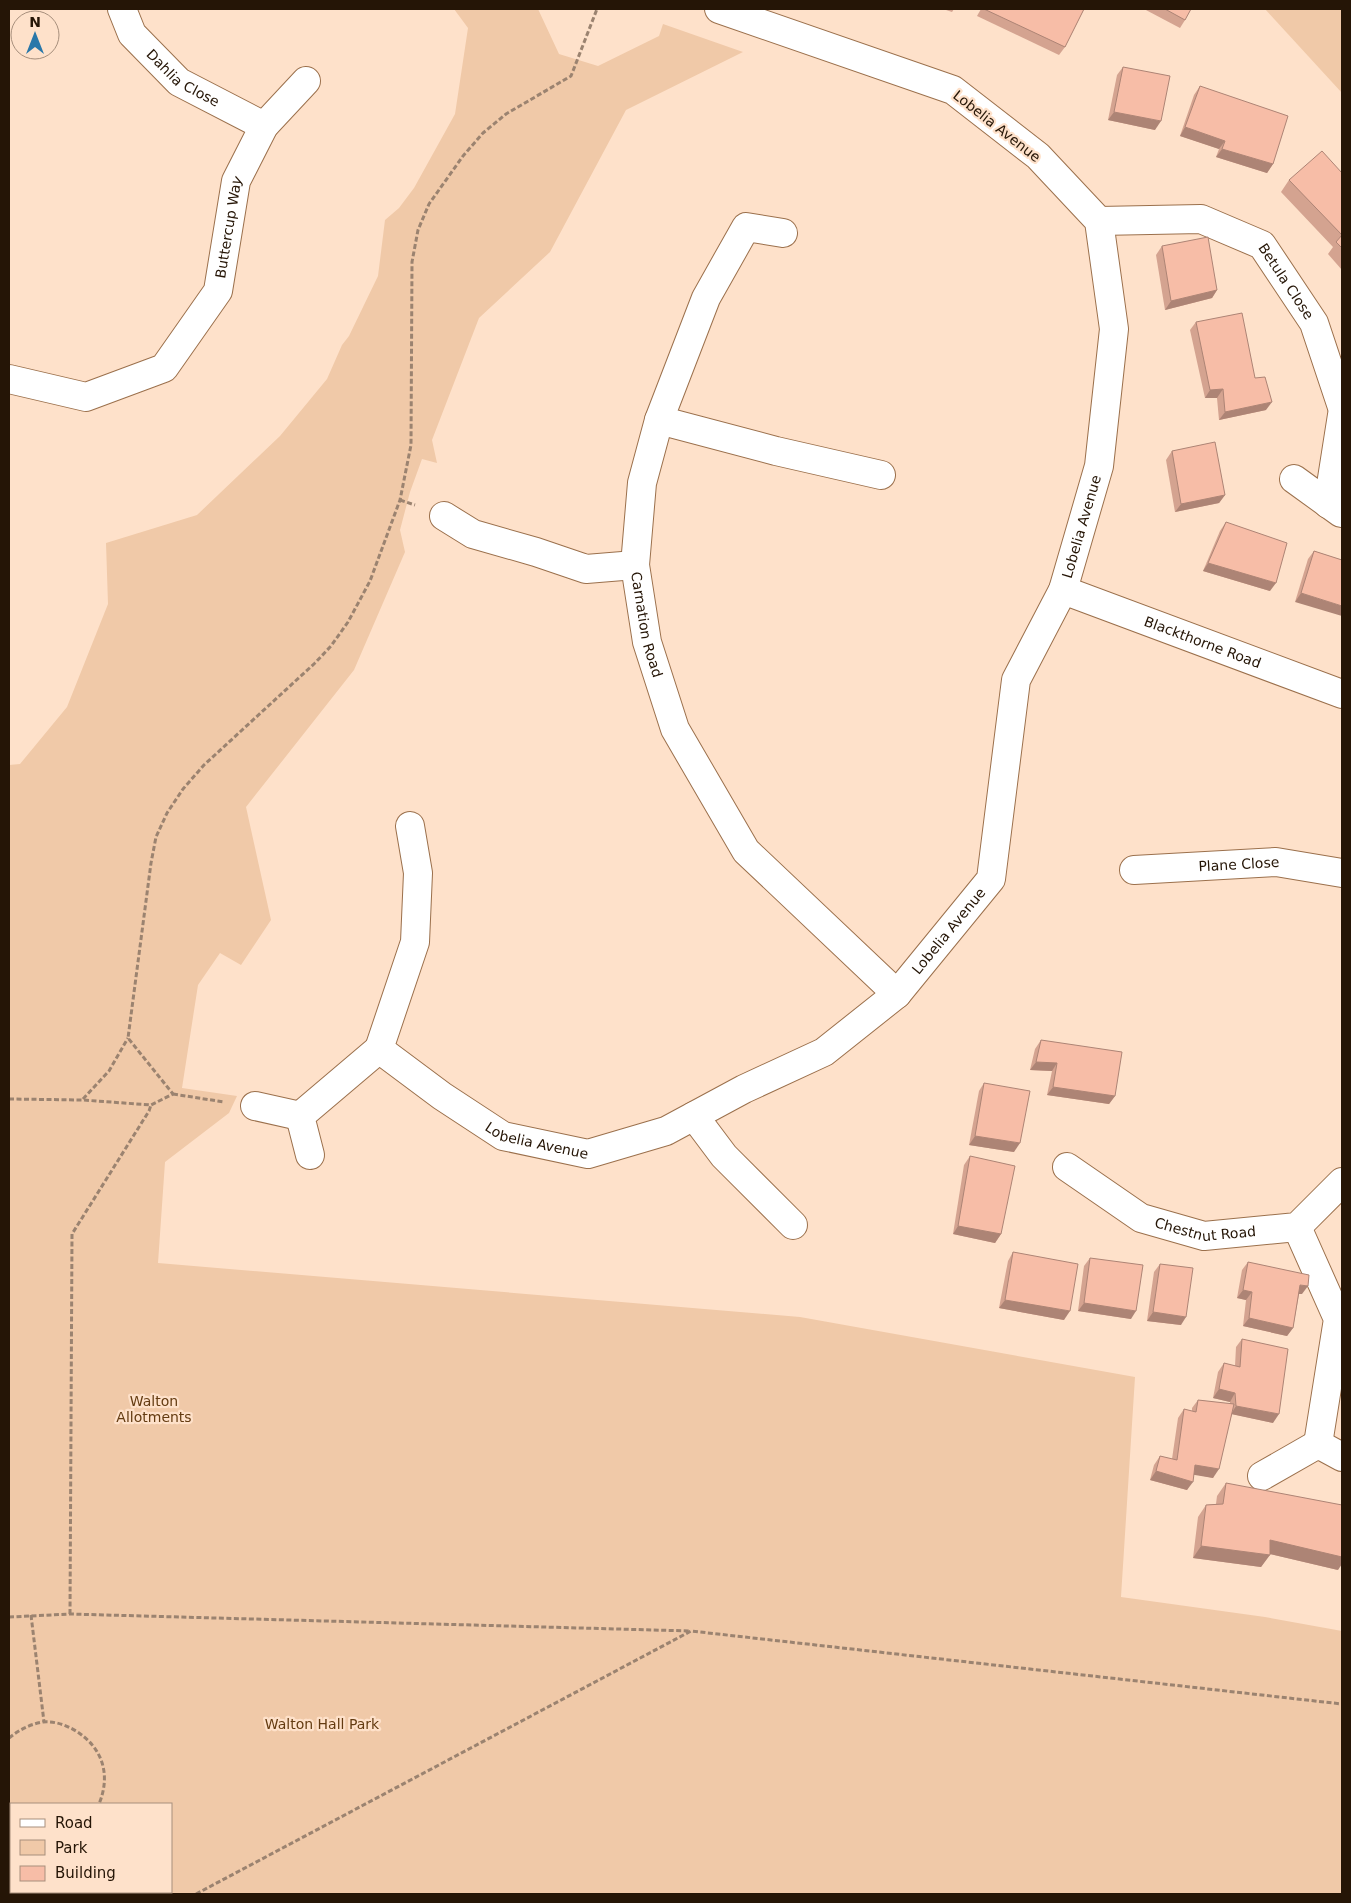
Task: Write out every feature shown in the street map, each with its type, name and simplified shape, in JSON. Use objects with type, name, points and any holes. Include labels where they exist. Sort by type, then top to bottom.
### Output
[{"type":"street","name":"Dahlia Close","points":[[122,9],[132,34],[179,82],[264,126]]},
{"type":"street","name":"Lobelia Avenue","points":[[379,1049],[442,1096],[503,1136],[588,1154],[666,1131],[744,1089],[824,1052],[897,994],[991,879],[1016,680],[1063,590],[1099,466],[1114,329],[1099,221],[1038,156],[953,90],[719,9]]},
{"type":"street","name":"Buttercup Way","points":[[9,379],[86,397],[164,368],[218,292],[236,180],[264,126],[306,81]]},
{"type":"street","name":"Betula Close","points":[[1099,221],[1201,219],[1262,245],[1314,323],[1341,402],[1335,509]]},
{"type":"street","name":"Carnation Road","points":[[783,233],[746,227],[706,298],[659,420],[642,483],[635,565],[647,642],[674,729],[746,851],[897,994]]},
{"type":"street","points":[[659,420],[776,451],[881,475]]},
{"type":"street","name":"Betula Close","points":[[1294,479],[1335,509]]},
{"type":"street","points":[[444,516],[473,534],[586,569],[635,565]]},
{"type":"street","name":"Blackthorne Road","points":[[1063,590],[1342,694]]},
{"type":"street","points":[[300,1116],[379,1049],[415,942],[418,873],[410,826]]},
{"type":"street","name":"Plane Close","points":[[1134,870],[1276,862],[1342,873]]},
{"type":"street","points":[[255,1106],[300,1116]]},
{"type":"street","points":[[300,1116],[310,1155]]},
{"type":"street","points":[[694,1116],[724,1156],[793,1225]]},
{"type":"street","name":"Chestnut Road","points":[[1067,1167],[1141,1218],[1204,1236],[1297,1227]]},
{"type":"street","points":[[1318,1444],[1338,1319],[1297,1227],[1342,1182]]},
{"type":"street","points":[[1318,1444],[1342,1457]]},
{"type":"street","points":[[1262,1476],[1318,1444]]},
{"type":"path","points":[[83,1100],[110,1071],[128,1038],[151,863],[156,837],[166,813],[183,789],[204,765],[331,646],[348,622],[370,581],[383,548],[400,500],[411,445],[412,262],[418,230],[429,204],[463,156],[483,133],[506,114],[571,76],[597,9]]},
{"type":"path","points":[[128,1038],[173,1094]]},
{"type":"path","points":[[9,1099],[83,1100],[151,1105],[173,1094],[255,1106]]},
{"type":"path","points":[[70,1614],[72,1234],[151,1105]]},
{"type":"path","points":[[9,1617],[70,1614],[691,1632],[1342,1704]]},
{"type":"path","points":[[31,1615],[44,1722]]},
{"type":"path","points":[[196,1894],[691,1632]]},
{"type":"path","points":[[9,1738],[22,1728],[44,1722],[64,1724],[88,1739],[100,1755],[105,1775],[103,1795],[99,1803]]},
{"type":"green space","points":[[454,9],[538,9],[559,54],[598,66],[659,36],[663,24],[743,52],[626,110],[550,252],[479,318],[432,440],[437,463],[422,459],[410,492],[400,530],[405,552],[354,670],[246,807],[271,920],[241,965],[220,953],[198,985],[182,1088],[237,1096],[229,1113],[165,1162],[158,1263],[800,1317],[1135,1377],[1121,1597],[1265,1617],[1342,1631],[1342,1894],[9,1894],[9,765],[20,764],[67,707],[108,604],[106,543],[197,515],[280,436],[327,379],[342,345],[349,336],[378,276],[385,220],[399,208],[414,188],[455,114],[468,28]]},
{"type":"green space","points":[[1265,9],[1342,9],[1342,93]]},
{"type":"building","points":[[984,9],[1084,9],[1065,47]]},
{"type":"building","points":[[1165,9],[1191,9],[1185,20]]},
{"type":"building","points":[[1123,67],[1170,76],[1161,121],[1114,112]]},
{"type":"building","points":[[1200,86],[1288,116],[1273,164],[1222,149],[1225,141],[1185,127]]},
{"type":"building","points":[[1322,151],[1342,173],[1342,235],[1289,180]]},
{"type":"building","points":[[1342,235],[1342,248],[1336,242]]},
{"type":"building","points":[[1208,237],[1217,290],[1171,301],[1162,246]]},
{"type":"building","points":[[1242,313],[1255,378],[1265,377],[1272,402],[1225,412],[1223,389],[1210,390],[1196,322]]},
{"type":"building","points":[[1215,442],[1225,495],[1181,504],[1172,451]]},
{"type":"building","points":[[1226,522],[1287,543],[1276,583],[1208,563]]},
{"type":"building","points":[[1314,551],[1342,560],[1342,606],[1301,593]]},
{"type":"building","points":[[1041,1040],[1122,1052],[1115,1096],[1053,1087],[1057,1063],[1036,1062]]},
{"type":"building","points":[[984,1083],[1030,1091],[1020,1143],[975,1136]]},
{"type":"building","points":[[970,1156],[1015,1166],[1001,1234],[958,1226]]},
{"type":"building","points":[[1013,1252],[1078,1264],[1070,1311],[1005,1300]]},
{"type":"building","points":[[1090,1258],[1143,1265],[1136,1311],[1084,1303]]},
{"type":"building","points":[[1248,1262],[1309,1275],[1308,1286],[1300,1285],[1293,1328],[1249,1318],[1252,1292],[1243,1290]]},
{"type":"building","points":[[1160,1264],[1193,1268],[1186,1317],[1153,1312]]},
{"type":"building","points":[[1242,1339],[1288,1349],[1279,1414],[1236,1406],[1235,1393],[1219,1389],[1224,1363],[1240,1367]]},
{"type":"building","points":[[1198,1400],[1234,1404],[1219,1469],[1195,1465],[1193,1482],[1156,1471],[1160,1456],[1177,1460],[1184,1409],[1196,1412]]},
{"type":"building","points":[[1226,1483],[1342,1505],[1342,1557],[1270,1540],[1270,1555],[1201,1546],[1206,1505],[1223,1504]]},
{"type":"park label","name":"Walton Allotments","points":[[154,1409]]},
{"type":"park label","name":"Walton Hall Park","points":[[322,1724]]}]
